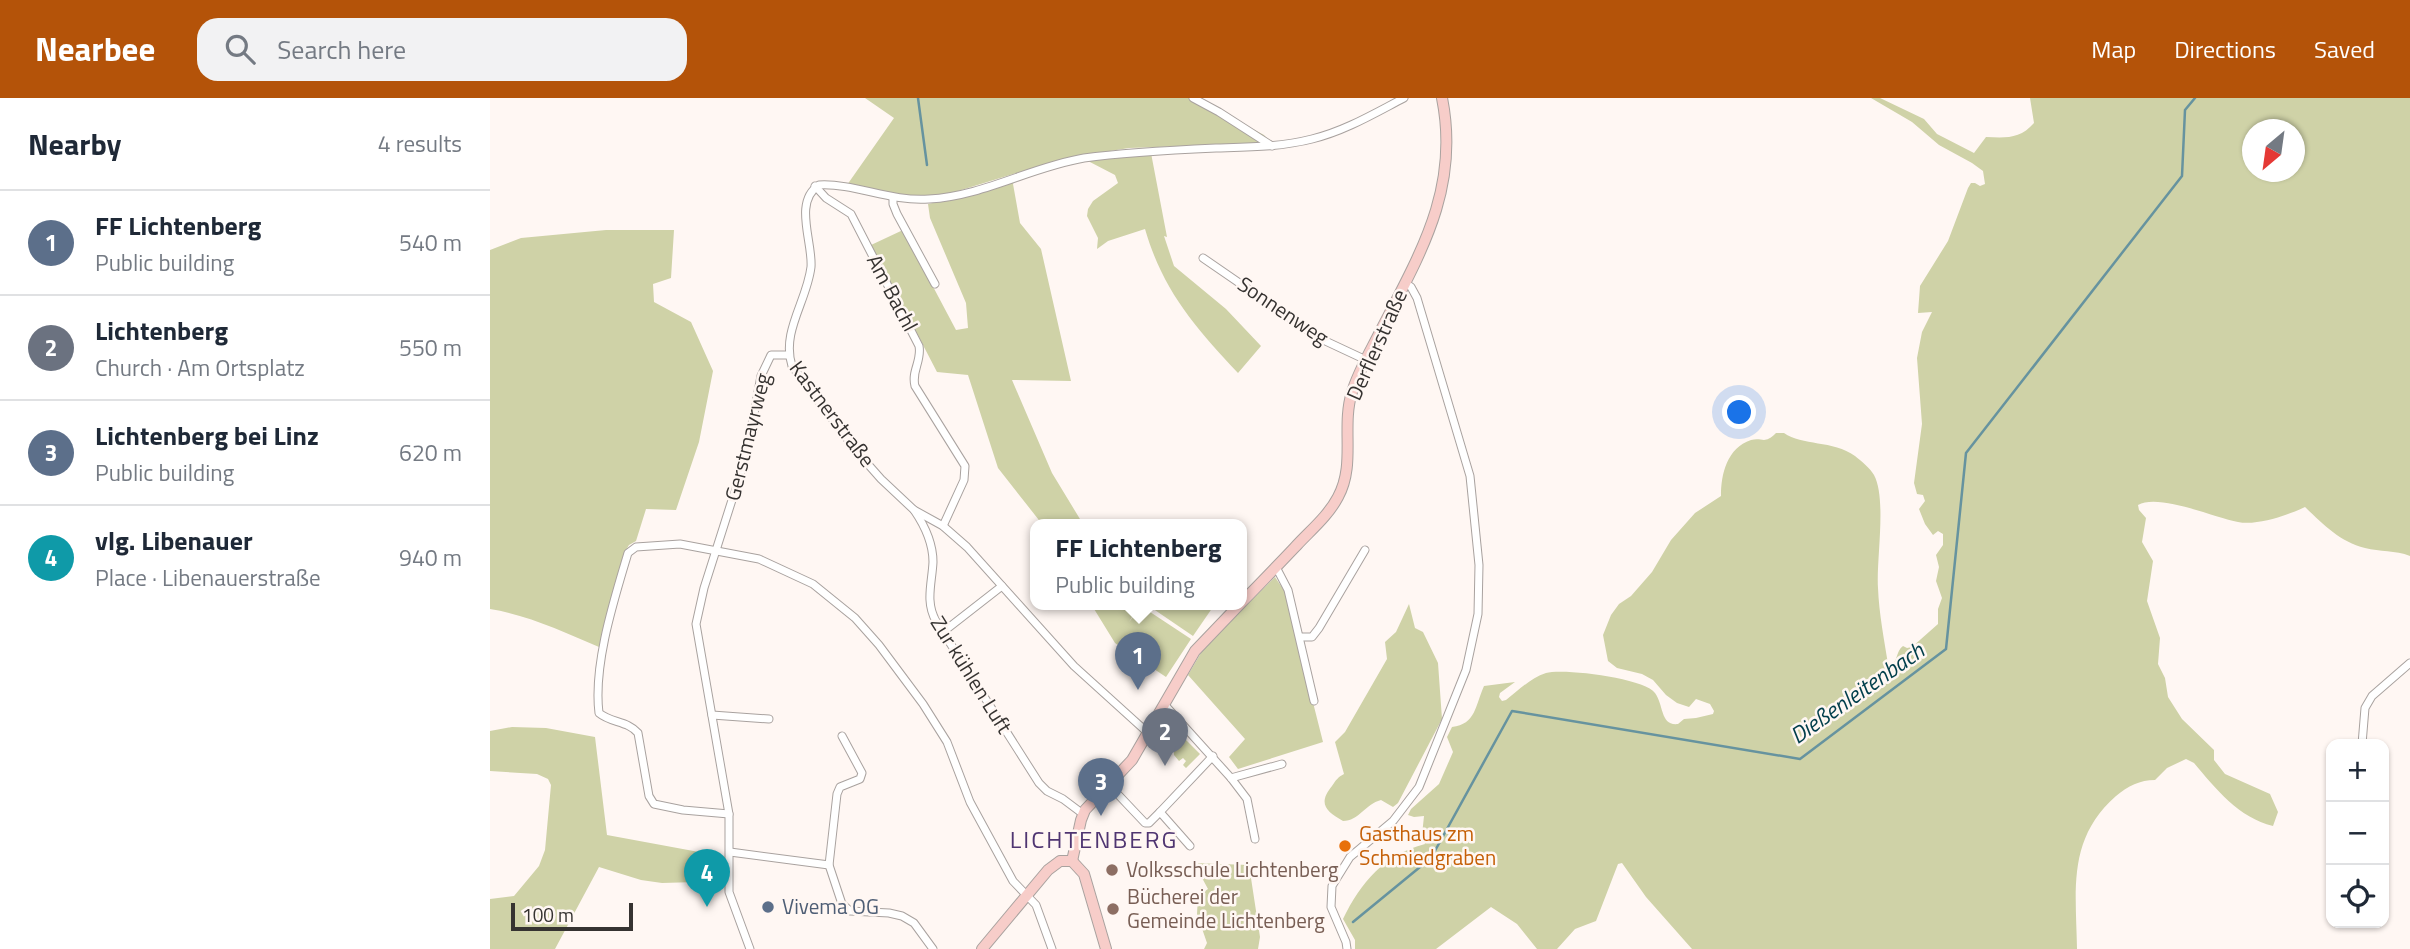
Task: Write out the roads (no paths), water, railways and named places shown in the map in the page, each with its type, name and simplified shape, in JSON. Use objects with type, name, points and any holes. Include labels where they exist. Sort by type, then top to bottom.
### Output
[{"type":"street","points":[[1193,98],[1219,111],[1272,146]]},
{"type":"street","points":[[815,186],[831,185],[893,198],[918,200],[951,196],[1081,159],[1145,151],[1272,146],[1312,139],[1347,127],[1404,98]]},
{"type":"street","name":"Derflerstraße","points":[[1247,598],[1325,515],[1342,490],[1348,466],[1348,410],[1352,393],[1434,222],[1443,187],[1447,134],[1442,98]]},
{"type":"street","name":"Kastnerstraße","points":[[815,186],[810,193],[806,212],[811,254],[810,273],[793,325],[788,355],[799,378],[858,453],[914,510],[943,526],[967,547],[1074,666],[1148,733]]},
{"type":"street","name":"Am Bachl","points":[[815,186],[826,198],[850,214],[919,346],[920,358],[913,376],[915,386],[965,466],[964,480],[943,526]]},
{"type":"street","points":[[893,198],[897,214],[935,284]]},
{"type":"street","name":"Sonnenweg","points":[[1203,258],[1326,342],[1366,360]]},
{"type":"street","points":[[1347,949],[1332,912],[1332,886],[1350,857],[1394,821],[1413,796],[1423,777],[1465,675],[1479,599],[1479,565],[1472,486],[1463,447],[1417,298],[1412,288],[1405,283]]},
{"type":"street","name":"Gerstmayrweg","points":[[715,550],[746,456],[764,369],[771,355],[788,355]]},
{"type":"street","name":"Zur kühlen Luft","points":[[914,510],[932,549],[929,602],[932,615],[1039,783],[1046,791],[1083,814]]},
{"type":"street","points":[[729,814],[683,810],[654,804],[649,796],[638,733],[632,727],[606,719],[599,713],[598,673],[603,649],[628,554],[636,547],[680,544],[759,559],[813,584],[868,631],[923,704],[947,742],[970,802],[1013,881],[1036,905],[1052,949]]},
{"type":"street","points":[[715,550],[696,624],[729,814],[729,892],[750,949]]},
{"type":"street","points":[[1300,637],[1312,637],[1319,628],[1365,550]]},
{"type":"street","points":[[1276,567],[1288,590],[1314,701]]},
{"type":"street","points":[[943,632],[1002,586]]},
{"type":"street","name":"Derflerstraße","points":[[1083,814],[1132,760],[1200,646],[1235,610]]},
{"type":"street","points":[[2362,739],[2365,708],[2372,696],[2410,663]]},
{"type":"street","points":[[1164,704],[1213,756],[1247,799],[1255,839]]},
{"type":"street","points":[[712,715],[769,719]]},
{"type":"street","points":[[842,736],[856,759],[862,776],[838,790],[828,865],[840,899],[850,911],[889,912],[902,916],[914,923],[933,949]]},
{"type":"street","points":[[1110,785],[1145,823],[1149,823],[1213,756]]},
{"type":"street","points":[[1231,778],[1282,764]]},
{"type":"street","points":[[1160,812],[1190,846]]},
{"type":"street","points":[[1072,862],[1083,814]]},
{"type":"street","points":[[730,852],[828,865]]},
{"type":"street","points":[[982,949],[1025,894],[1054,864],[1065,860],[1072,862],[1084,874],[1106,949]]},
{"type":"waterway","points":[[918,98],[927,165]]},
{"type":"waterway","name":"Dießenleitenbach","points":[[1353,922],[1431,858],[1512,711],[1800,759],[1946,649],[1966,453],[2182,176],[2185,110],[2195,98]]},
{"type":"place","name":"FF Lichtenberg","points":[[1138,690]]},
{"type":"place","name":"Lichtenberg","points":[[1165,766]]},
{"type":"place","name":"Lichtenberg bei Linz","points":[[1101,816]]},
{"type":"place","name":"Gasthaus zm Schmiedgraben","points":[[1345,846]]},
{"type":"place","name":"Volksschule Lichtenberg","points":[[1112,870]]},
{"type":"place","name":"vlg. Libenauer","points":[[707,907]]},
{"type":"place","name":"Vivema OG","points":[[768,907]]},
{"type":"place","name":"Bücherei der Gemeinde Lichtenberg","points":[[1113,909]]},
{"type":"district","name":"LICHTENBERG","points":[[1094,840]]}]
